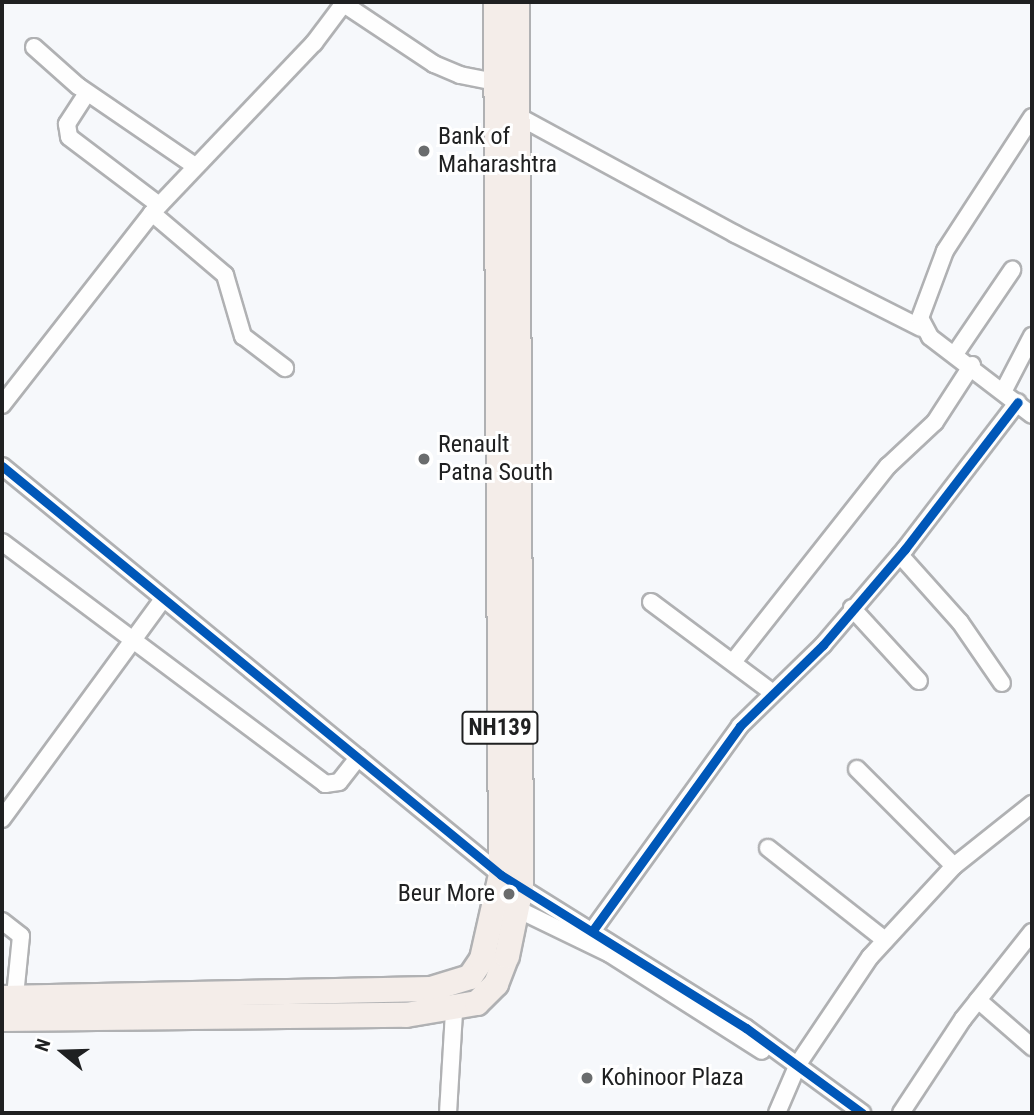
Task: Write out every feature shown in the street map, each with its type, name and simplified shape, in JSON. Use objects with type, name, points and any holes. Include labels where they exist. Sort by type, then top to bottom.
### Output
[{"type":"highway","name":"NH139","points":[[8,1009],[406,1015],[454,1011],[477,1003],[496,984],[508,956],[510,562],[507,84],[496,2]]},
{"type":"highway","name":"NH139","points":[[510,562],[518,116],[507,84],[517,2]]},
{"type":"highway","name":"NH139","points":[[8,1009],[431,989],[453,984],[470,977],[482,959],[509,893]]},
{"type":"street","points":[[2,405],[155,209],[314,43],[342,2],[434,64],[507,84]]},
{"type":"street","points":[[34,47],[88,93],[195,166]]},
{"type":"street","points":[[88,93],[67,124],[69,137],[155,209],[225,275],[243,337],[285,368]]},
{"type":"street","points":[[518,116],[735,234],[921,328],[1004,390],[1032,415]]},
{"type":"street","points":[[921,328],[921,306],[945,251],[1032,117]]},
{"type":"street","points":[[955,354],[1012,270]]},
{"type":"street","points":[[1004,390],[1032,336]]},
{"type":"street","points":[[733,662],[888,466],[935,422],[972,365]]},
{"type":"street","points":[[593,930],[740,726],[900,555],[1018,402]]},
{"type":"street","points":[[2,466],[358,758],[509,893],[796,1068],[848,1113]]},
{"type":"street","points":[[2,542],[325,784],[339,782],[358,758]]},
{"type":"street","points":[[900,555],[960,622],[1002,683]]},
{"type":"street","points":[[2,819],[163,599]]},
{"type":"street","points":[[651,602],[773,693]]},
{"type":"street","points":[[852,608],[919,681]]},
{"type":"street","points":[[857,769],[954,866]]},
{"type":"street","points":[[777,1113],[796,1068],[886,940],[954,866],[1032,804]]},
{"type":"street","points":[[768,848],[886,940]]},
{"type":"street","points":[[509,893],[593,930],[862,1113]]},
{"type":"street","points":[[2,920],[21,936],[8,1009]]},
{"type":"street","points":[[901,1113],[978,1000],[1032,933]]},
{"type":"street","points":[[978,1000],[1032,1047]]},
{"type":"street","points":[[448,1113],[454,1011]]},
{"type":"cycle path","points":[[593,930],[740,726],[823,645],[905,549],[1018,402]]},
{"type":"cycle path","points":[[2,466],[501,875],[746,1028],[862,1113]]},
{"type":"place","name":"Bank of Maharashtra","points":[[424,151]]},
{"type":"place","name":"Renault Patna South","points":[[424,459]]},
{"type":"place","name":"Beur More","points":[[509,894]]},
{"type":"place","name":"Kohinoor Plaza","points":[[587,1078]]}]
